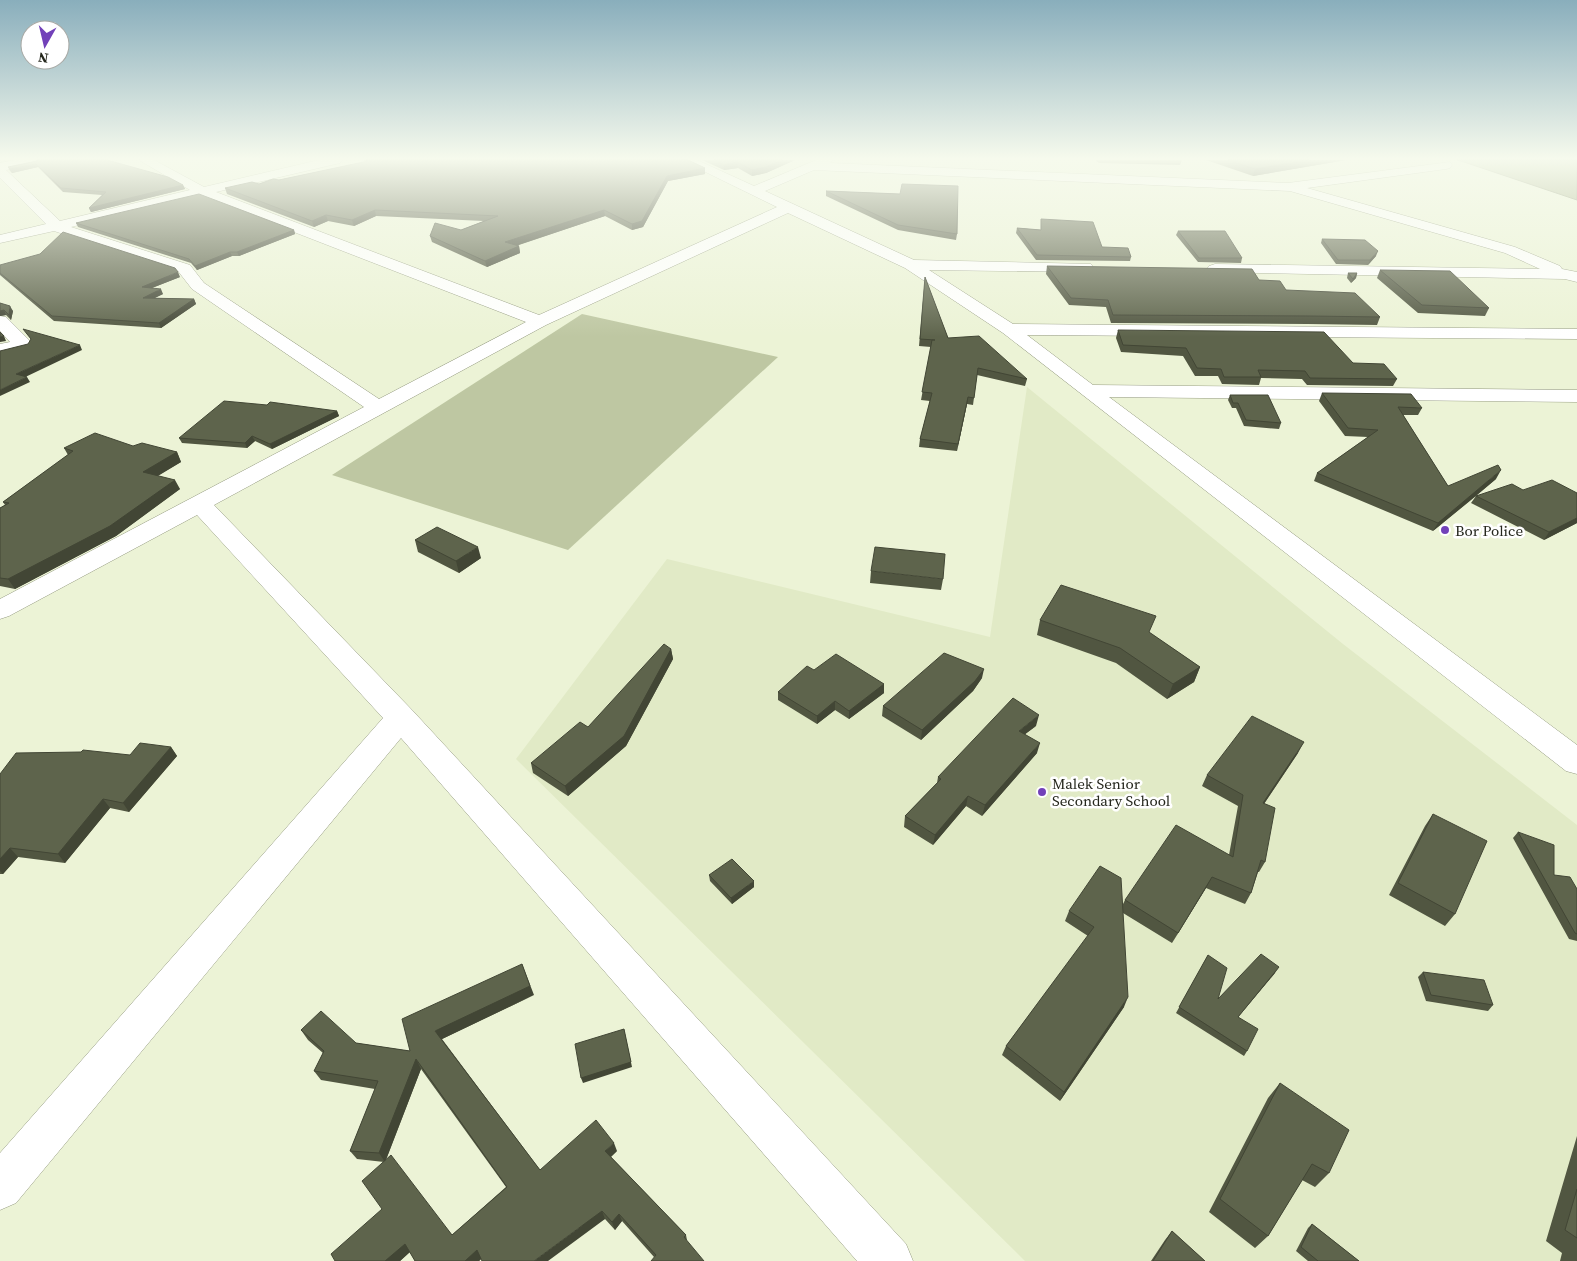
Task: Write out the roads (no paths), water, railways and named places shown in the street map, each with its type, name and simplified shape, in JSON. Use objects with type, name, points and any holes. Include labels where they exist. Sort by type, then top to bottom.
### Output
[{"type":"street","points":[[50,219],[58,227],[184,268],[198,286],[378,407]]},
{"type":"street","points":[[0,240],[90,219]]},
{"type":"street","points":[[274,219],[540,321]]},
{"type":"street","points":[[0,610],[540,321],[763,219]]},
{"type":"street","points":[[811,219],[912,265],[1010,329],[1088,391],[1577,762]]},
{"type":"street","points":[[1400,219],[1510,250],[1571,275]]},
{"type":"street","points":[[912,265],[1101,267]]},
{"type":"street","points":[[1200,269],[1571,275]]},
{"type":"street","points":[[0,322],[23,344],[0,350]]},
{"type":"street","points":[[1010,329],[1577,334]]},
{"type":"street","points":[[1088,391],[1577,396]]},
{"type":"street","points":[[199,504],[401,718],[890,1261]]},
{"type":"street","points":[[0,1187],[401,718]]},
{"type":"place","name":"Bor Police","points":[[1445,530]]},
{"type":"place","name":"Malek Senior Secondary School","points":[[1042,792]]}]
